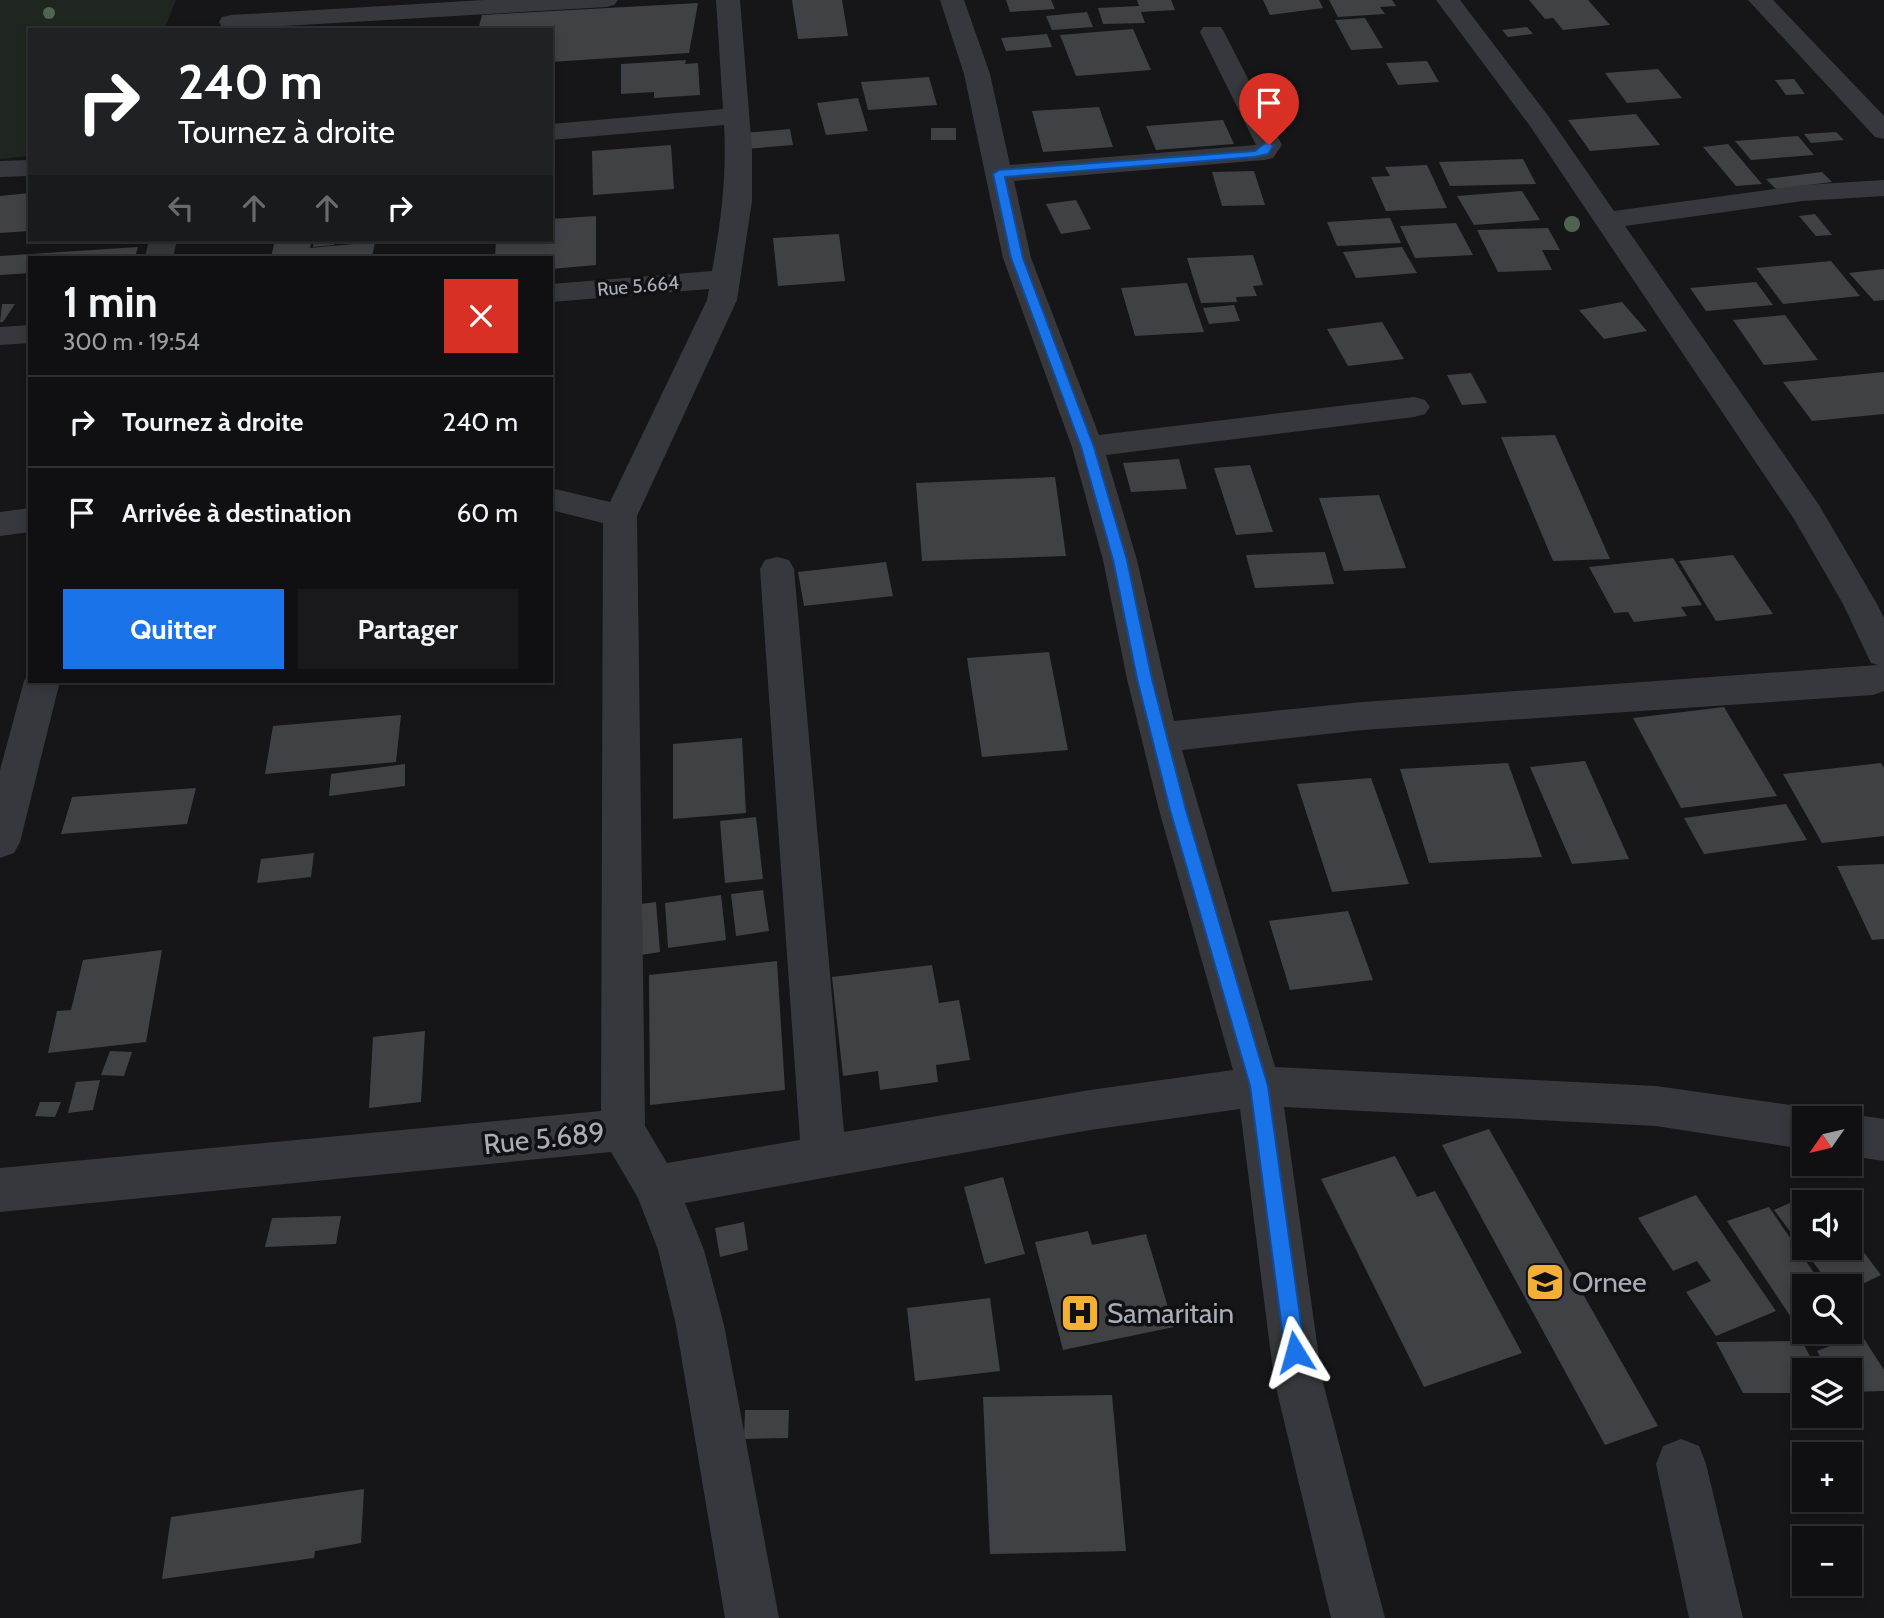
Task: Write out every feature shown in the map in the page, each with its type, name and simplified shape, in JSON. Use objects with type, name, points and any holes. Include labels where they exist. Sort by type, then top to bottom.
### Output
[{"type":"street","points":[[233,17],[606,0]]},
{"type":"street","points":[[623,1130],[620,516],[722,300],[738,201],[739,150],[734,116],[728,0]]},
{"type":"street","points":[[952,0],[977,74],[1017,258],[1088,447],[1120,560],[1145,679],[1178,810],[1259,1086],[1298,1379],[1357,1618]]},
{"type":"street","points":[[1161,736],[1192,735],[1322,719],[1663,692],[1881,679],[1872,600],[1807,513],[1540,122],[1448,0]]},
{"type":"street","points":[[1760,0],[1884,131]]},
{"type":"street","points":[[999,174],[1264,152],[1269,145],[1212,32]]},
{"type":"street","points":[[553,132],[734,116]]},
{"type":"street","points":[[0,169],[28,167]]},
{"type":"street","points":[[1606,220],[1802,193],[1884,188]]},
{"type":"street","name":"Rue 5.664","points":[[553,293],[725,279]]},
{"type":"street","points":[[0,337],[28,334]]},
{"type":"street","points":[[1088,447],[1414,407]]},
{"type":"street","points":[[553,499],[620,516]]},
{"type":"street","points":[[0,524],[28,520]]},
{"type":"street","points":[[777,569],[824,1157]]},
{"type":"street","points":[[0,842],[4,804],[41,683]]},
{"type":"street","points":[[656,1187],[1090,1110],[1259,1086],[1656,1106],[1792,1126]]},
{"type":"street","name":"Rue 5.689","points":[[0,1190],[623,1130],[656,1187],[681,1250],[700,1325],[752,1618]]},
{"type":"street","points":[[1862,1137],[1884,1140]]},
{"type":"street","points":[[1681,1464],[1716,1618]]},
{"type":"shaded area","points":[[0,0],[176,0],[165,28],[28,28],[28,156],[0,159]]},
{"type":"building","points":[[792,0],[842,0],[848,36],[798,39]]},
{"type":"building","points":[[1006,0],[1051,0],[1055,9],[1010,12]]},
{"type":"building","points":[[1137,0],[1171,0],[1175,10],[1141,12],[1145,23],[1103,24],[1098,8],[1139,6]]},
{"type":"building","points":[[1263,0],[1319,0],[1323,8],[1270,15]]},
{"type":"building","points":[[1329,0],[1392,0],[1396,6],[1380,7],[1385,14],[1338,17]]},
{"type":"building","points":[[1529,0],[1588,0],[1610,25],[1563,30],[1553,18],[1545,19]]},
{"type":"building","points":[[698,3],[689,53],[553,62],[553,28],[479,28],[482,15]]},
{"type":"building","points":[[1087,12],[1093,27],[1052,30],[1046,16]]},
{"type":"building","points":[[1365,18],[1383,48],[1351,50],[1335,20]]},
{"type":"building","points":[[1527,27],[1533,34],[1508,37],[1502,30]]},
{"type":"building","points":[[1133,29],[1151,70],[1076,76],[1060,35]]},
{"type":"building","points":[[1047,34],[1052,47],[1006,51],[1001,38]]},
{"type":"building","points":[[686,60],[685,64],[698,63],[700,95],[654,98],[654,92],[621,94],[621,64]]},
{"type":"building","points":[[1427,61],[1439,82],[1398,85],[1386,63]]},
{"type":"building","points":[[1658,69],[1682,98],[1627,103],[1605,73]]},
{"type":"building","points":[[929,77],[937,105],[868,110],[861,82]]},
{"type":"building","points":[[1794,79],[1805,94],[1786,95],[1775,80]]},
{"type":"building","points":[[858,98],[868,131],[826,135],[817,103]]},
{"type":"building","points":[[1099,107],[1113,147],[1043,152],[1032,111]]},
{"type":"building","points":[[1636,114],[1660,145],[1590,151],[1568,120]]},
{"type":"building","points":[[1223,120],[1234,144],[1156,150],[1146,126]]},
{"type":"building","points":[[931,128],[956,128],[956,140],[931,140]]},
{"type":"building","points":[[790,129],[793,145],[745,149],[743,133]]},
{"type":"building","points":[[1836,132],[1844,140],[1811,143],[1804,134]]},
{"type":"building","points":[[1798,136],[1814,155],[1751,160],[1735,141]]},
{"type":"building","points":[[1728,144],[1762,184],[1736,186],[1703,147]]},
{"type":"building","points":[[671,145],[674,189],[593,195],[592,151]]},
{"type":"building","points":[[1523,159],[1536,184],[1450,186],[1439,162]]},
{"type":"building","points":[[1427,165],[1447,208],[1386,211],[1371,177],[1390,176],[1385,167]]},
{"type":"building","points":[[1254,171],[1265,205],[1222,206],[1212,172]]},
{"type":"building","points":[[1822,172],[1832,182],[1776,189],[1766,179]]},
{"type":"building","points":[[1522,191],[1540,220],[1474,225],[1457,196]]},
{"type":"building","points":[[28,193],[28,231],[0,233],[0,196]]},
{"type":"building","points":[[1076,200],[1091,229],[1061,234],[1046,204]]},
{"type":"building","points":[[1815,214],[1832,235],[1816,236],[1799,216]]},
{"type":"building","points":[[596,216],[596,265],[553,269],[553,256],[495,256],[496,242],[553,242],[553,219]]},
{"type":"building","points":[[1390,218],[1401,243],[1337,246],[1327,222]]},
{"type":"building","points":[[1456,223],[1473,255],[1415,258],[1400,226]]},
{"type":"building","points":[[1548,228],[1560,250],[1542,250],[1552,270],[1498,272],[1477,230]]},
{"type":"building","points":[[839,234],[845,281],[778,286],[773,238]]},
{"type":"building","points":[[275,242],[312,242],[310,248],[375,242],[372,256],[271,256]]},
{"type":"building","points":[[314,242],[335,242],[334,245],[313,247]]},
{"type":"building","points":[[138,247],[135,256],[28,256],[28,273],[0,275],[0,256]]},
{"type":"building","points":[[1402,247],[1417,273],[1356,278],[1343,252]]},
{"type":"building","points":[[1253,255],[1263,285],[1253,286],[1257,296],[1236,297],[1237,302],[1201,303],[1187,258]]},
{"type":"building","points":[[1831,261],[1860,296],[1783,304],[1756,268]]},
{"type":"building","points":[[1884,269],[1884,300],[1874,301],[1849,273]]},
{"type":"building","points":[[1756,282],[1773,305],[1706,311],[1690,288]]},
{"type":"building","points":[[1187,283],[1204,332],[1135,336],[1121,288]]},
{"type":"building","points":[[1622,302],[1647,331],[1604,339],[1579,310]]},
{"type":"building","points":[[2,304],[15,304],[3,322],[0,322]]},
{"type":"building","points":[[1234,305],[1240,321],[1209,324],[1203,308]]},
{"type":"building","points":[[1785,315],[1818,360],[1764,365],[1733,320]]},
{"type":"building","points":[[1382,322],[1404,359],[1348,366],[1327,329]]},
{"type":"building","points":[[1884,372],[1884,414],[1812,421],[1783,382]]},
{"type":"building","points":[[1471,373],[1487,403],[1462,405],[1447,375]]},
{"type":"building","points":[[1555,435],[1610,559],[1553,561],[1501,437]]},
{"type":"building","points":[[1179,459],[1187,489],[1131,492],[1123,463]]},
{"type":"building","points":[[1250,465],[1273,532],[1236,535],[1214,468]]},
{"type":"building","points":[[1055,477],[1066,556],[922,561],[916,483]]},
{"type":"building","points":[[1379,495],[1406,568],[1344,571],[1319,498]]},
{"type":"building","points":[[1325,552],[1334,584],[1255,588],[1246,555]]},
{"type":"building","points":[[1733,555],[1773,614],[1716,621],[1679,561]]},
{"type":"building","points":[[1673,558],[1702,605],[1681,607],[1687,616],[1634,622],[1628,612],[1614,613],[1589,567]]},
{"type":"building","points":[[886,562],[893,596],[804,606],[798,572]]},
{"type":"building","points":[[1049,652],[1068,750],[982,757],[967,658]]},
{"type":"building","points":[[1724,707],[1777,796],[1681,808],[1633,718]]},
{"type":"building","points":[[401,715],[396,762],[265,774],[273,726]]},
{"type":"building","points":[[742,738],[746,813],[673,819],[673,744]]},
{"type":"building","points":[[1585,761],[1629,859],[1572,864],[1530,767]]},
{"type":"building","points":[[1508,763],[1542,857],[1429,863],[1400,769]]},
{"type":"building","points":[[1881,763],[1884,768],[1884,836],[1822,843],[1783,774]]},
{"type":"building","points":[[405,764],[405,786],[329,796],[331,774]]},
{"type":"building","points":[[1371,778],[1409,884],[1332,892],[1297,784]]},
{"type":"building","points":[[196,788],[187,824],[61,834],[72,797]]},
{"type":"building","points":[[1786,804],[1807,840],[1704,854],[1684,818]]},
{"type":"building","points":[[756,817],[763,879],[725,883],[720,821]]},
{"type":"building","points":[[314,853],[311,877],[257,883],[261,859]]},
{"type":"building","points":[[1884,864],[1884,939],[1872,940],[1837,866]]},
{"type":"building","points":[[763,890],[769,931],[736,936],[731,894]]},
{"type":"building","points":[[721,895],[726,940],[668,948],[665,903]]},
{"type":"building","points":[[656,902],[660,952],[628,957],[625,906]]},
{"type":"building","points":[[1348,911],[1373,980],[1290,990],[1269,921]]},
{"type":"building","points":[[162,950],[146,1042],[48,1053],[57,1011],[71,1010],[83,960]]},
{"type":"building","points":[[777,961],[785,1090],[650,1105],[649,975]]},
{"type":"building","points":[[932,965],[939,1003],[959,1000],[970,1060],[936,1065],[938,1082],[880,1090],[878,1071],[843,1076],[832,977]]},
{"type":"building","points":[[425,1031],[421,1102],[369,1108],[373,1037]]},
{"type":"building","points":[[110,1051],[132,1052],[124,1076],[101,1075]]},
{"type":"building","points":[[100,1080],[93,1110],[68,1113],[76,1082]]},
{"type":"building","points":[[40,1102],[61,1102],[55,1117],[35,1116]]},
{"type":"building","points":[[1489,1129],[1658,1426],[1605,1445],[1442,1145]]},
{"type":"building","points":[[1395,1156],[1417,1197],[1435,1191],[1522,1353],[1424,1387],[1321,1179]]},
{"type":"building","points":[[1003,1177],[1025,1254],[985,1264],[964,1187]]},
{"type":"building","points":[[1696,1195],[1776,1311],[1716,1336],[1686,1292],[1711,1281],[1697,1261],[1673,1271],[1638,1218]]},
{"type":"building","points":[[1792,1202],[1792,1234],[1774,1210]]},
{"type":"building","points":[[1769,1207],[1792,1241],[1792,1260],[1805,1260],[1815,1274],[1792,1274],[1792,1319],[1727,1221]]},
{"type":"building","points":[[341,1216],[336,1244],[265,1247],[272,1218]]},
{"type":"building","points":[[744,1222],[748,1250],[720,1257],[715,1228]]},
{"type":"building","points":[[1088,1231],[1092,1245],[1146,1234],[1174,1327],[1063,1350],[1035,1242]]},
{"type":"building","points":[[1862,1250],[1881,1275],[1862,1284],[1862,1274],[1822,1274],[1812,1260],[1862,1260]]},
{"type":"building","points":[[990,1298],[1000,1371],[915,1381],[907,1308]]},
{"type":"building","points":[[1862,1336],[1884,1370],[1884,1391],[1862,1392],[1862,1358],[1821,1358],[1817,1351],[1835,1344],[1862,1344]]},
{"type":"building","points":[[1792,1341],[1792,1344],[1804,1344],[1811,1358],[1792,1358],[1792,1393],[1743,1393],[1716,1342]]},
{"type":"building","points":[[1112,1395],[1126,1551],[990,1554],[983,1397]]},
{"type":"building","points":[[745,1410],[789,1410],[788,1438],[744,1439]]},
{"type":"building","points":[[364,1489],[361,1543],[315,1551],[314,1558],[162,1579],[171,1517]]},
{"type":"place","name":"Ornee","points":[[1545,1282]]},
{"type":"place","name":"Samaritain","points":[[1080,1313]]},
{"type":"route","points":[[1269,145],[1264,152],[1255,154],[999,174],[1017,258],[1088,447],[1120,560],[1145,679],[1178,810],[1259,1086],[1295,1352]]}]
